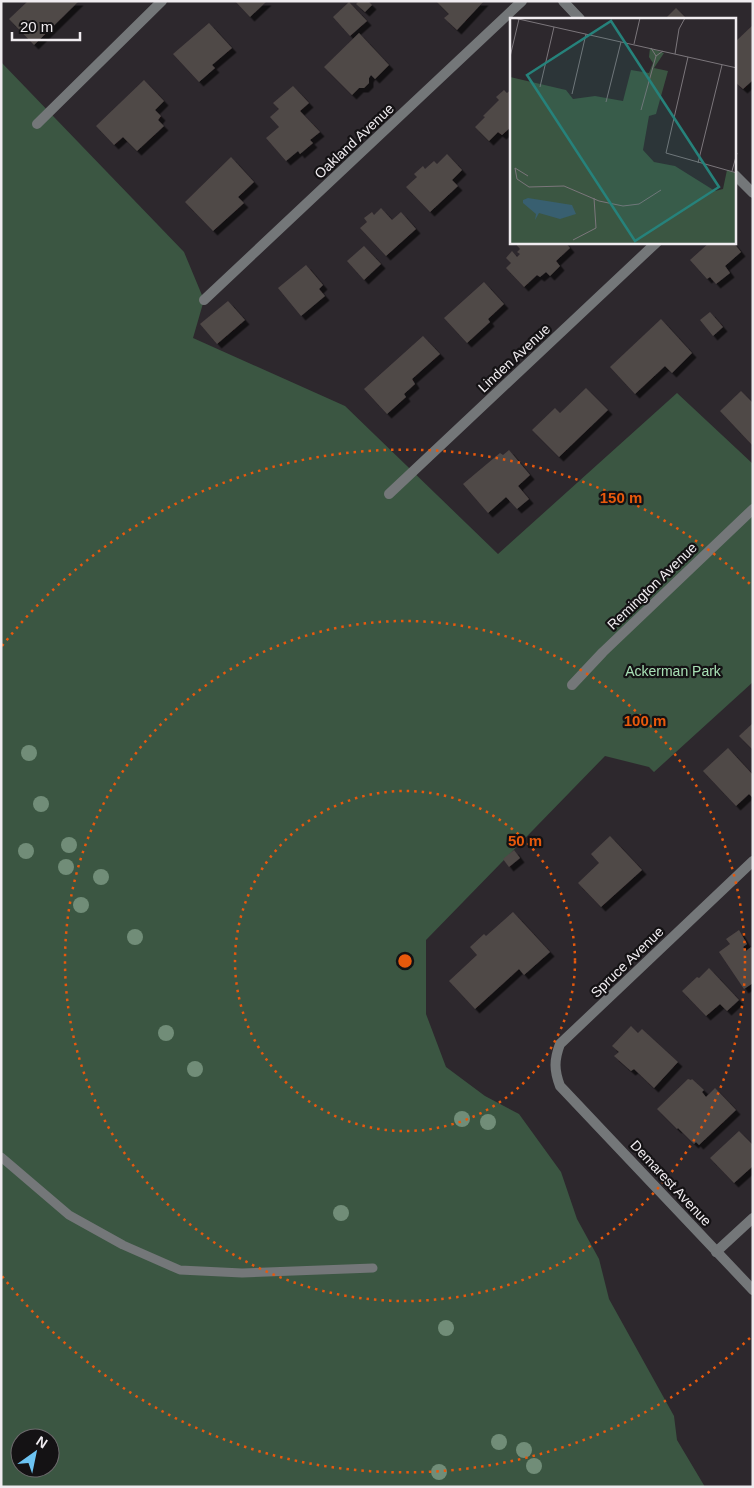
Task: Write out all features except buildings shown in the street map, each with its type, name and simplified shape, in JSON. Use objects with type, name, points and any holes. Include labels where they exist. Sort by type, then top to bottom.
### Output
[{"type":"street","points":[[37,124],[162,1]]},
{"type":"street","name":"Oakland Avenue","points":[[204,300],[522,1]]},
{"type":"street","points":[[563,1],[579,18]]},
{"type":"street","points":[[736,176],[753,193]]},
{"type":"street","name":"Linden Avenue","points":[[389,494],[655,244]]},
{"type":"street","name":"Remington Avenue","points":[[572,685],[603,652],[753,509]]},
{"type":"street","name":"Spruce Avenue","points":[[569,1095],[560,1086],[555,1072],[555,1058],[560,1044],[753,861]]},
{"type":"street","name":"Demarest Avenue","points":[[569,1095],[753,1290]]},
{"type":"street","points":[[716,1252],[753,1218]]},
{"type":"lane","points":[[1,1157],[69,1215],[123,1245],[180,1270],[242,1273],[373,1268]]},
{"type":"green space","name":"Ackerman Park","points":[[1,62],[184,252],[204,300],[193,338],[345,406],[498,554],[677,393],[753,464],[753,682],[654,772],[649,767],[605,756],[426,940],[426,1014],[446,1067],[485,1096],[519,1114],[561,1172],[577,1219],[599,1259],[609,1299],[674,1416],[677,1440],[705,1487],[1,1487]]}]
